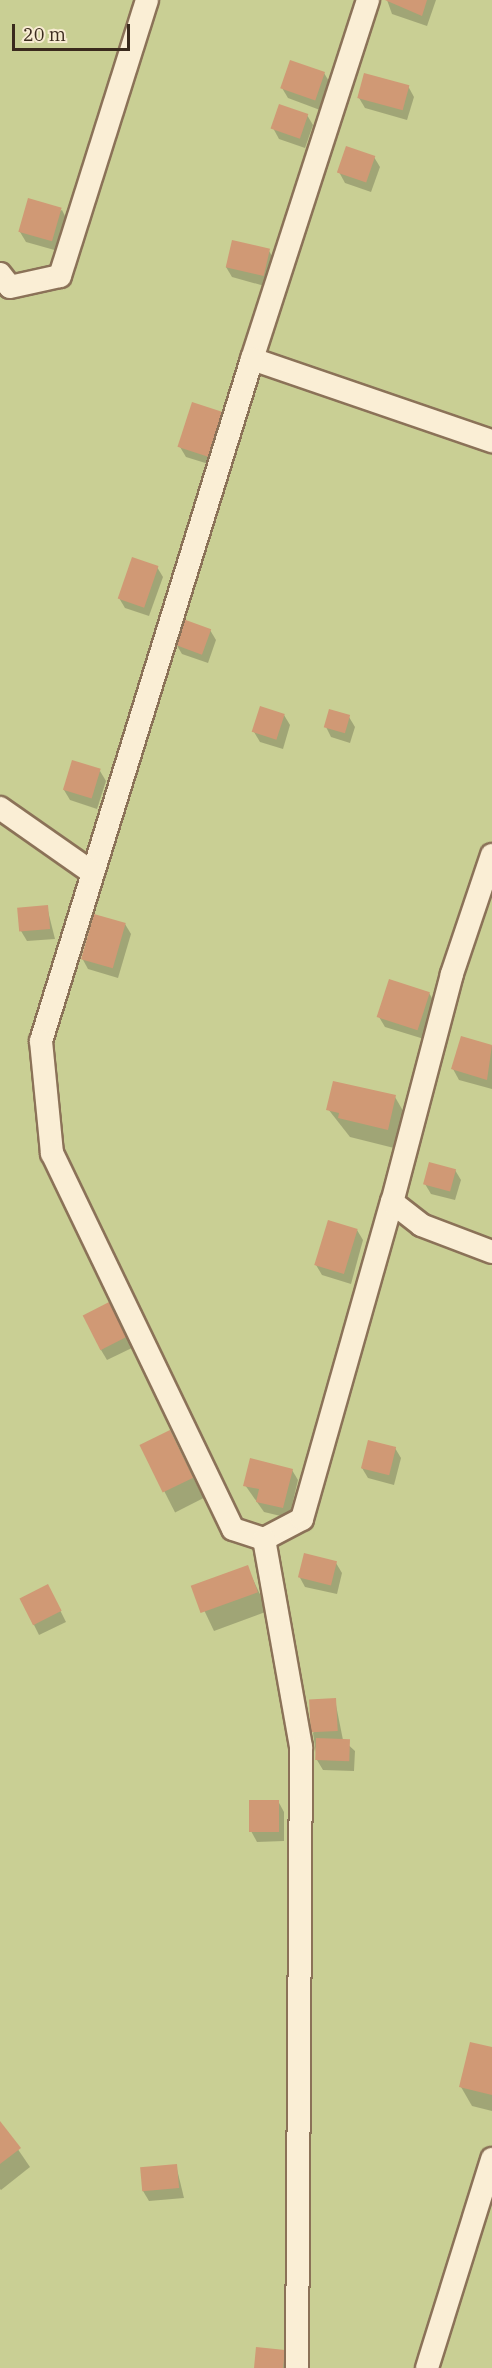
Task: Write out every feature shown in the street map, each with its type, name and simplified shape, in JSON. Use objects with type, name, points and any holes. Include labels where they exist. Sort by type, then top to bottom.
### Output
[{"type":"lane","points":[[0,274],[10,287],[60,276],[147,0]]},
{"type":"lane","points":[[369,0],[252,359],[41,1041],[52,1153],[233,1529],[264,1539],[302,1519],[392,1202],[452,974],[492,855]]},
{"type":"lane","points":[[252,359],[492,441]]},
{"type":"lane","points":[[0,808],[93,873]]},
{"type":"lane","points":[[392,1202],[421,1225],[492,1252]]},
{"type":"lane","points":[[264,1539],[301,1747],[297,2368]]},
{"type":"lane","points":[[427,2368],[492,2159]]},
{"type":"green space","points":[[0,0],[492,0],[492,2368],[0,2368]]},
{"type":"building","points":[[385,0],[427,0],[422,16]]},
{"type":"building","points":[[290,60],[325,72],[315,100],[280,88]]},
{"type":"building","points":[[364,73],[409,85],[403,110],[357,98]]},
{"type":"building","points":[[279,104],[308,114],[300,139],[271,129]]},
{"type":"building","points":[[346,146],[375,156],[366,183],[337,172]]},
{"type":"building","points":[[28,198],[62,208],[52,241],[18,232]]},
{"type":"building","points":[[232,240],[270,249],[264,276],[226,267]]},
{"type":"building","points":[[192,402],[223,412],[209,457],[177,447]]},
{"type":"building","points":[[132,557],[158,566],[144,608],[118,599]]},
{"type":"building","points":[[183,619],[211,629],[202,655],[174,644]]},
{"type":"building","points":[[260,706],[285,714],[276,740],[252,732]]},
{"type":"building","points":[[329,709],[350,715],[345,733],[324,727]]},
{"type":"building","points":[[72,760],[101,769],[92,798],[63,790]]},
{"type":"building","points":[[48,905],[50,929],[19,932],[17,908]]},
{"type":"building","points":[[94,914],[126,923],[113,968],[81,959]]},
{"type":"building","points":[[389,979],[430,992],[418,1030],[377,1017]]},
{"type":"building","points":[[461,1036],[492,1045],[487,1080],[451,1069]]},
{"type":"building","points":[[333,1081],[396,1095],[388,1130],[338,1118],[339,1113],[326,1110]]},
{"type":"building","points":[[429,1162],[456,1169],[450,1191],[423,1184]]},
{"type":"building","points":[[328,1220],[358,1229],[344,1274],[314,1265]]},
{"type":"building","points":[[113,1300],[131,1335],[100,1350],[83,1315]]},
{"type":"building","points":[[170,1430],[193,1478],[163,1493],[139,1445]]},
{"type":"building","points":[[368,1440],[396,1447],[389,1475],[361,1468]]},
{"type":"building","points":[[250,1458],[293,1469],[283,1508],[256,1502],[259,1489],[243,1486]]},
{"type":"building","points":[[304,1553],[337,1561],[331,1585],[298,1577]]},
{"type":"building","points":[[248,1565],[258,1592],[201,1613],[191,1586]]},
{"type":"building","points":[[48,1584],[62,1611],[33,1625],[19,1599]]},
{"type":"building","points":[[336,1698],[338,1731],[311,1732],[309,1699]]},
{"type":"building","points":[[316,1738],[350,1739],[349,1761],[315,1760]]},
{"type":"building","points":[[249,1800],[279,1800],[279,1832],[249,1832]]},
{"type":"building","points":[[470,2042],[492,2047],[492,2095],[459,2087]]},
{"type":"building","points":[[0,2121],[21,2148],[0,2164]]},
{"type":"building","points":[[177,2164],[179,2188],[142,2191],[140,2167]]},
{"type":"building","points":[[256,2347],[285,2350],[283,2368],[254,2368]]}]
